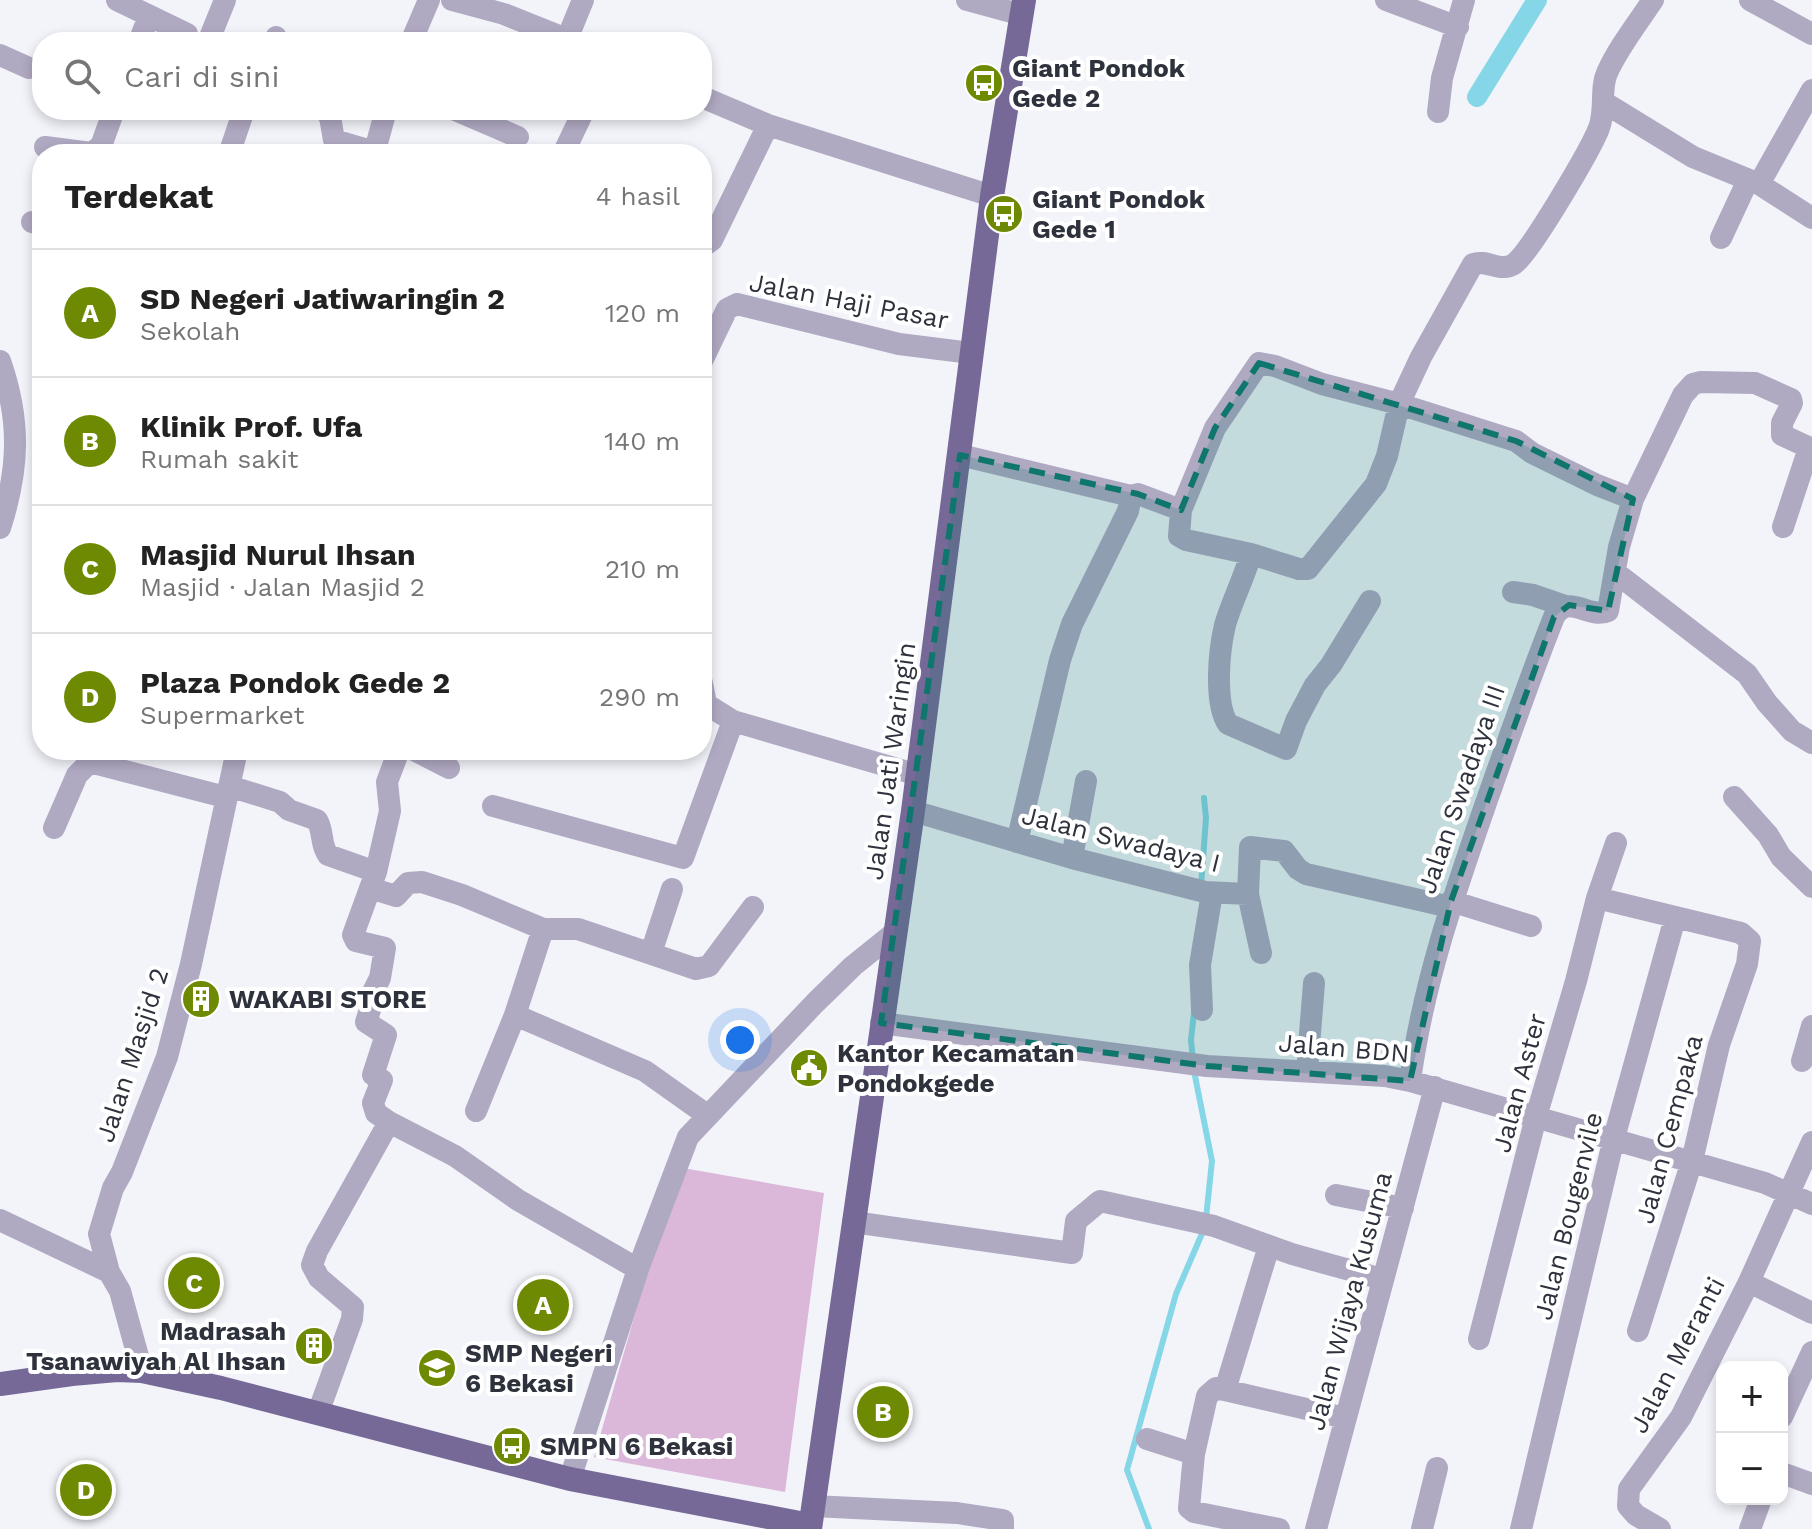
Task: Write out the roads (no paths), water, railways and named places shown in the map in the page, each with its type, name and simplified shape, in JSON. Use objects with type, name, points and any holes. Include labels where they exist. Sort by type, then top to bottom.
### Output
[{"type":"main road","name":"Jalan Jati Waringin","points":[[811,1520],[918,775],[992,196],[1023,8]]},
{"type":"main road","points":[[0,1384],[102,1371],[142,1371],[570,1479],[811,1520]]},
{"type":"street","points":[[117,0],[183,32]]},
{"type":"street","points":[[205,32],[225,0]]},
{"type":"street","points":[[415,32],[429,0]]},
{"type":"street","points":[[452,0],[504,14],[548,32]]},
{"type":"street","points":[[573,32],[583,0]]},
{"type":"street","points":[[967,0],[1023,8]]},
{"type":"street","points":[[1386,0],[1458,27]]},
{"type":"street","points":[[1438,112],[1442,78],[1464,0]]},
{"type":"street","points":[[1633,499],[1532,453],[1516,441],[1399,404],[1322,384],[1259,363],[1215,428],[1181,510],[1177,530],[1179,536],[1186,540],[1308,569],[1376,484],[1387,456],[1399,404],[1465,274],[1473,264],[1481,261],[1504,267],[1517,261],[1589,148],[1599,129],[1605,103],[1605,77],[1653,0]]},
{"type":"street","points":[[1750,0],[1812,34]]},
{"type":"street","points":[[143,32],[149,16]]},
{"type":"street","points":[[0,55],[29,68]]},
{"type":"street","points":[[1721,238],[1812,90]]},
{"type":"street","points":[[712,101],[768,125],[992,196]]},
{"type":"street","points":[[1605,103],[1693,157],[1754,182],[1812,218]]},
{"type":"street","points":[[102,144],[110,120]]},
{"type":"street","points":[[232,144],[241,120]]},
{"type":"street","points":[[330,120],[334,140],[347,144]]},
{"type":"street","points":[[377,144],[383,120]]},
{"type":"street","points":[[478,120],[518,137]]},
{"type":"street","points":[[568,144],[579,120]]},
{"type":"street","points":[[712,240],[768,125]]},
{"type":"street","name":"Jalan Haji Pasar","points":[[712,340],[727,309],[737,304],[899,344],[971,353]]},
{"type":"street","points":[[0,361],[14,410],[17,449],[0,528]]},
{"type":"street","points":[[1513,592],[1605,614],[1633,499],[1674,409],[1693,384],[1746,381],[1789,398],[1792,403],[1782,423],[1782,435],[1811,449],[1783,527]]},
{"type":"street","points":[[960,455],[1130,499],[1138,494],[1181,510]]},
{"type":"street","points":[[1017,842],[1064,648],[1072,624],[1128,511],[1130,499]]},
{"type":"street","points":[[1251,554],[1225,628],[1223,648],[1219,696],[1222,716],[1235,729],[1286,749],[1296,721],[1315,685],[1331,665],[1370,601]]},
{"type":"street","points":[[1616,573],[1747,674],[1792,731],[1812,743]]},
{"type":"street","name":"Jalan Swadaya III","points":[[1410,1081],[1425,994],[1450,904],[1517,709],[1554,617],[1559,608],[1565,606]]},
{"type":"street","points":[[712,708],[733,721],[918,775]]},
{"type":"street","points":[[493,806],[683,858],[733,721]]},
{"type":"street","name":"Jalan Masjid 2","points":[[142,1371],[120,1291],[109,1272],[99,1234],[113,1188],[167,1057],[191,964],[235,760]]},
{"type":"street","points":[[395,760],[387,782],[390,811],[373,880],[353,938],[385,948],[380,978],[373,992],[366,1022],[386,1035],[373,1070],[373,1075],[382,1080],[373,1103],[376,1113],[455,1156],[518,1200],[638,1269]]},
{"type":"street","points":[[433,760],[449,768]]},
{"type":"street","points":[[54,828],[77,775],[90,762],[280,802],[289,810],[317,820],[322,829],[323,849],[328,855],[396,896],[408,883],[422,882],[543,929],[578,929],[696,969],[709,966],[753,907]]},
{"type":"street","points":[[1072,858],[1086,781]]},
{"type":"street","points":[[1734,797],[1768,835],[1781,857],[1812,887]]},
{"type":"street","name":"Jalan Swadaya I","points":[[913,811],[1072,858],[1205,892],[1248,894],[1250,847],[1259,846],[1284,851],[1306,874],[1450,904]]},
{"type":"street","name":"Jalan Aster","points":[[1479,1339],[1536,1117],[1597,898],[1616,843]]},
{"type":"street","points":[[651,953],[672,889]]},
{"type":"street","points":[[1202,1010],[1200,965],[1205,892]]},
{"type":"street","points":[[1248,894],[1261,953]]},
{"type":"street","points":[[1597,898],[1675,918]]},
{"type":"street","points":[[1450,904],[1531,926]]},
{"type":"street","name":"Jalan Cempaka","points":[[1638,1331],[1692,1161],[1719,1045],[1747,964],[1750,941],[1741,933],[1675,918]]},
{"type":"street","name":"Jalan Bougenvile","points":[[1521,1529],[1614,1138],[1675,918]]},
{"type":"street","points":[[476,1111],[515,1015],[543,929]]},
{"type":"street","points":[[570,1479],[638,1269],[688,1137],[824,994],[894,933]]},
{"type":"street","points":[[1307,1071],[1314,983]]},
{"type":"street","points":[[515,1015],[645,1071],[707,1115]]},
{"type":"street","name":"Jalan BDN","points":[[881,1023],[1196,1065],[1410,1081],[1765,1183],[1812,1204]]},
{"type":"street","points":[[1802,1061],[1812,1026]]},
{"type":"street","name":"Jalan Wijaya Kusuma","points":[[1316,1529],[1435,1087]]},
{"type":"street","points":[[318,1413],[352,1319],[353,1307],[319,1278],[312,1265],[389,1122]]},
{"type":"street","name":"Jalan Meranti","points":[[1660,1529],[1636,1515],[1628,1506],[1629,1489],[1681,1417],[1749,1282],[1812,1142]]},
{"type":"street","points":[[1336,1195],[1403,1208]]},
{"type":"street","points":[[853,1222],[1072,1253],[1076,1221],[1100,1201],[1206,1224],[1382,1279]]},
{"type":"street","points":[[0,1220],[109,1272]]},
{"type":"street","points":[[1225,1390],[1269,1246]]},
{"type":"street","points":[[1749,1282],[1812,1313]]},
{"type":"street","points":[[1788,1404],[1812,1352]]},
{"type":"street","points":[[1279,1529],[1194,1512],[1189,1508],[1194,1454],[1207,1396],[1216,1388],[1345,1418]]},
{"type":"street","points":[[1147,1439],[1194,1454]]},
{"type":"street","points":[[1422,1529],[1437,1468]]},
{"type":"street","points":[[1788,1475],[1812,1484]]},
{"type":"street","points":[[1750,1529],[1759,1505]]},
{"type":"street","points":[[811,1520],[971,1514],[1003,1520],[1003,1529]]},
{"type":"waterway","points":[[1477,97],[1537,0]]},
{"type":"waterway","points":[[1201,886],[1206,818],[1204,798]]},
{"type":"waterway","points":[[1194,1012],[1191,1040],[1194,1071],[1212,1161],[1206,1218]]},
{"type":"waterway","points":[[1149,1529],[1127,1470],[1176,1294],[1204,1229]]},
{"type":"place","name":"Giant Pondok Gede 2","points":[[984,83]]},
{"type":"place","name":"Giant Pondok Gede 1","points":[[1004,214]]},
{"type":"place","name":"WAKABI STORE","points":[[201,999]]},
{"type":"place","name":"Kantor Kecamatan Pondokgede","points":[[809,1068]]},
{"type":"place","name":"Masjid Nurul Ihsan","points":[[194,1283]]},
{"type":"place","name":"SD Negeri Jatiwaringin 2","points":[[543,1305]]},
{"type":"place","name":"Madrasah Tsanawiyah Al Ihsan","points":[[314,1346]]},
{"type":"place","name":"SMP Negeri 6 Bekasi","points":[[437,1368]]},
{"type":"place","name":"Klinik Prof. Ufa","points":[[883,1412]]},
{"type":"place","name":"SMPN 6 Bekasi","points":[[512,1446]]},
{"type":"place","name":"Plaza Pondok Gede 2","points":[[86,1490]]}]
